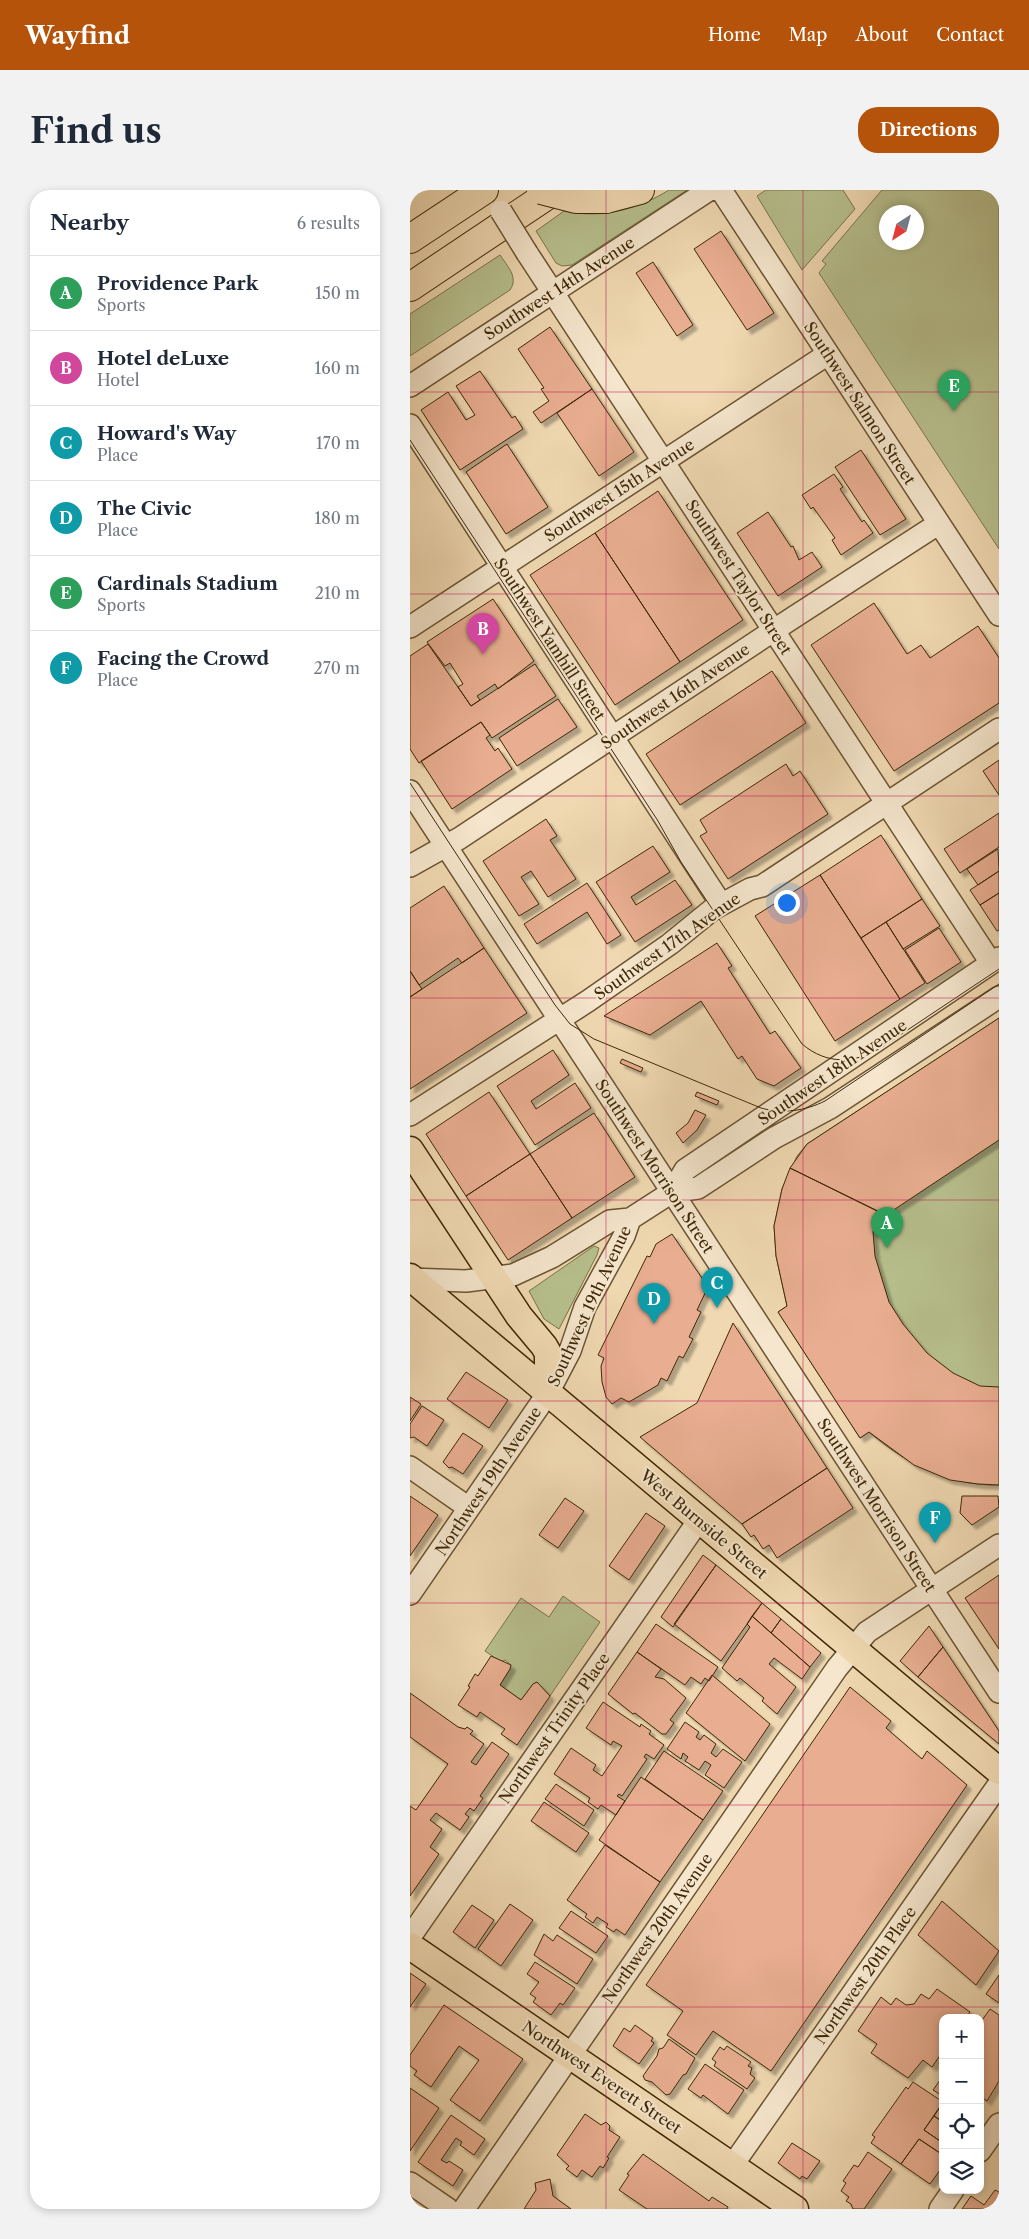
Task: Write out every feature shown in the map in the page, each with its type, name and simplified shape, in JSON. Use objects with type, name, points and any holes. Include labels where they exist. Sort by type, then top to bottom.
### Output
[{"type":"highway","points":[[410,239],[485,190]]},
{"type":"highway","points":[[541,190],[576,199],[606,199],[640,190]]},
{"type":"highway","points":[[410,287],[555,190]]},
{"type":"main road","points":[[410,1150],[519,1316],[548,1353],[548,1392]]},
{"type":"main road","name":"West Burnside Street","points":[[411,1278],[999,1771]]},
{"type":"main road","name":"Northwest Everett Street","points":[[410,1946],[795,2209]]},
{"type":"street","name":"Southwest Taylor Street","points":[[485,190],[887,802],[995,960]]},
{"type":"street","name":"Southwest 14th Avenue","points":[[410,386],[552,291],[709,190]]},
{"type":"street","name":"Southwest Salmon Street","points":[[721,190],[999,616]]},
{"type":"street","name":"Southwest 15th Avenue","points":[[410,627],[828,354]]},
{"type":"street","name":"Southwest Yamhill Street","points":[[410,425],[721,904]]},
{"type":"street","name":"Southwest 16th Avenue","points":[[410,866],[446,846],[938,524]]},
{"type":"street","name":"Southwest 17th Avenue","points":[[410,1115],[559,1020],[670,944],[721,904],[750,889],[762,886],[999,729]]},
{"type":"street","name":"Southwest Morrison Street","points":[[410,791],[999,1692]]},
{"type":"street","name":"Southwest 18th Avenue","points":[[672,1192],[685,1170],[831,1074],[995,960]]},
{"type":"street","name":"Southwest 18th Avenue","points":[[411,1278],[466,1281],[513,1275],[540,1263],[610,1221],[630,1219],[672,1192],[698,1188],[774,1138],[825,1111],[999,997]]},
{"type":"street","name":"Southwest 19th Avenue","points":[[548,1392],[570,1351],[585,1307],[624,1236],[630,1219]]},
{"type":"street","name":"Northwest 19th Avenue","points":[[410,1594],[548,1392]]},
{"type":"street","points":[[410,1468],[469,1508]]},
{"type":"street","name":"Northwest Trinity Place","points":[[410,1937],[699,1520]]},
{"type":"street","name":"Northwest 20th Avenue","points":[[464,2209],[837,1668],[867,1632],[999,1545]]},
{"type":"street","name":"Northwest 20th Place","points":[[732,2166],[999,1784]]},
{"type":"street","points":[[981,2149],[999,2124]]},
{"type":"street","points":[[410,2183],[448,2209]]},
{"type":"street","points":[[940,2209],[950,2194]]},
{"type":"green space","points":[[669,190],[687,190],[572,265],[562,266],[556,263],[536,231],[564,211],[592,214],[618,211],[644,203]]},
{"type":"green space","points":[[766,190],[843,190],[855,209],[802,270],[757,196]]},
{"type":"green space","points":[[882,190],[999,190],[999,549],[819,273],[826,264],[822,261]]},
{"type":"green space","points":[[500,255],[513,276],[510,290],[410,356],[410,314]]},
{"type":"green space","points":[[999,1018],[999,1485],[963,1482],[946,1477],[913,1463],[883,1444],[869,1432],[860,1438],[778,1312],[787,1306],[776,1256],[774,1226],[782,1189],[797,1156],[807,1144]]},
{"type":"green space","points":[[594,1246],[599,1248],[597,1255],[559,1329],[544,1319],[529,1291]]},
{"type":"green space","points":[[563,1596],[600,1622],[550,1696],[537,1682],[533,1684],[521,1700],[500,1685],[511,1665],[505,1660],[501,1662],[485,1651],[521,1598],[549,1617]]},
{"type":"building","points":[[721,231],[774,313],[747,330],[694,249]]},
{"type":"building","points":[[653,262],[693,325],[677,336],[636,273]]},
{"type":"building","points":[[550,327],[592,389],[541,423],[533,412],[549,401],[541,389],[544,388],[518,349]]},
{"type":"building","points":[[480,371],[512,418],[515,416],[523,429],[460,470],[421,410],[448,392],[466,420],[475,415],[456,386]]},
{"type":"building","points":[[592,389],[634,452],[599,476],[557,413]]},
{"type":"building","points":[[507,444],[548,507],[506,534],[466,472]]},
{"type":"building","points":[[861,450],[906,519],[880,535],[835,467]]},
{"type":"building","points":[[834,474],[843,487],[840,489],[862,522],[864,520],[873,533],[841,555],[832,540],[835,538],[802,495]]},
{"type":"building","points":[[658,491],[743,620],[680,662],[595,533]]},
{"type":"building","points":[[768,512],[791,547],[793,546],[799,560],[812,552],[822,567],[778,596],[737,533]]},
{"type":"building","points":[[595,533],[680,662],[615,705],[530,575]]},
{"type":"building","points":[[493,599],[534,661],[498,689],[495,684],[477,696],[480,700],[471,706],[458,687],[463,684],[450,663],[445,666],[427,642]]},
{"type":"building","points":[[874,603],[907,654],[921,645],[930,658],[978,626],[999,658],[999,703],[894,771],[811,645]]},
{"type":"building","points":[[428,644],[471,706],[535,664],[556,696],[492,738],[481,722],[419,763],[410,749],[410,656]]},
{"type":"building","points":[[772,671],[806,723],[680,805],[646,754]]},
{"type":"building","points":[[558,699],[577,727],[517,766],[499,738]]},
{"type":"building","points":[[481,722],[490,735],[486,738],[495,751],[498,748],[512,769],[452,809],[421,761]]},
{"type":"building","points":[[999,760],[999,795],[983,771]]},
{"type":"building","points":[[786,764],[793,776],[800,771],[828,814],[728,879],[700,836],[707,832],[700,820]]},
{"type":"building","points":[[999,813],[999,847],[960,873],[944,849]]},
{"type":"building","points":[[546,819],[557,836],[550,840],[576,879],[548,897],[531,871],[521,877],[539,904],[519,916],[483,861]]},
{"type":"building","points":[[881,835],[922,899],[861,938],[820,875]]},
{"type":"building","points":[[653,846],[670,872],[631,897],[636,905],[675,880],[692,905],[635,942],[596,882]]},
{"type":"building","points":[[998,849],[999,871],[978,885],[967,869]]},
{"type":"building","points":[[999,871],[999,893],[980,905],[970,890]]},
{"type":"building","points":[[820,875],[900,999],[835,1041],[755,916]]},
{"type":"building","points":[[587,883],[621,935],[607,944],[587,912],[537,944],[524,924]]},
{"type":"building","points":[[444,886],[484,948],[462,963],[458,958],[419,985],[410,971],[410,908]]},
{"type":"building","points":[[999,893],[999,930],[997,931],[980,905]]},
{"type":"building","points":[[922,899],[940,926],[903,949],[886,922]]},
{"type":"building","points":[[886,922],[925,983],[900,999],[861,938]]},
{"type":"building","points":[[939,928],[961,962],[927,984],[905,950]]},
{"type":"building","points":[[717,943],[732,966],[728,968],[770,1034],[775,1031],[801,1068],[774,1086],[757,1079],[742,1056],[738,1059],[701,1001],[650,1035],[604,1016]]},
{"type":"building","points":[[484,948],[527,1013],[410,1089],[410,997]]},
{"type":"building","points":[[410,971],[422,989],[410,997]]},
{"type":"building","points":[[999,1018],[999,1140],[886,1215],[790,1168],[807,1144]]},
{"type":"building","points":[[553,1050],[569,1075],[531,1101],[536,1109],[575,1083],[591,1108],[535,1145],[497,1086]]},
{"type":"building","points":[[622,1059],[643,1068],[641,1072],[620,1063]]},
{"type":"building","points":[[489,1092],[530,1154],[466,1196],[426,1134]]},
{"type":"building","points":[[697,1092],[719,1101],[717,1105],[695,1096]]},
{"type":"building","points":[[695,1110],[706,1115],[697,1130],[683,1143],[676,1133],[688,1123]]},
{"type":"building","points":[[594,1113],[635,1177],[572,1218],[530,1154]]},
{"type":"building","points":[[530,1154],[572,1218],[508,1260],[466,1196]]},
{"type":"building","points":[[790,1168],[877,1211],[873,1232],[875,1256],[889,1302],[903,1324],[927,1353],[953,1373],[980,1386],[999,1387],[999,1485],[950,1480],[914,1465],[869,1432],[860,1438],[778,1312],[787,1306],[776,1256],[774,1226],[782,1189]]},
{"type":"building","points":[[672,1234],[708,1287],[697,1310],[701,1312],[689,1337],[693,1339],[683,1358],[679,1356],[667,1381],[661,1378],[658,1385],[629,1402],[621,1398],[612,1404],[606,1397],[602,1382],[601,1366],[604,1358],[598,1355],[647,1256],[650,1257],[656,1244]]},
{"type":"building","points":[[733,1323],[827,1468],[742,1524],[640,1437],[697,1403]]},
{"type":"building","points":[[466,1372],[508,1400],[489,1428],[447,1399]]},
{"type":"building","points":[[410,1397],[421,1404],[410,1421]]},
{"type":"building","points":[[422,1406],[444,1420],[427,1446],[414,1437],[410,1438],[410,1424]]},
{"type":"building","points":[[463,1433],[483,1446],[463,1474],[452,1467],[449,1468],[443,1462]]},
{"type":"building","points":[[827,1468],[853,1508],[777,1558],[769,1545],[763,1549],[754,1535],[751,1537],[742,1524]]},
{"type":"building","points":[[410,1496],[438,1515],[410,1556]]},
{"type":"building","points":[[962,1496],[998,1496],[999,1507],[972,1525],[960,1513]]},
{"type":"building","points":[[565,1498],[584,1511],[558,1548],[539,1535]]},
{"type":"building","points":[[646,1513],[665,1526],[629,1580],[609,1566]]},
{"type":"building","points":[[703,1555],[716,1565],[673,1627],[661,1617]]},
{"type":"building","points":[[716,1565],[762,1603],[721,1661],[674,1624]]},
{"type":"building","points":[[999,1575],[999,1649],[965,1598]]},
{"type":"building","points":[[762,1603],[781,1619],[771,1633],[752,1616]]},
{"type":"building","points":[[752,1616],[810,1667],[802,1679],[774,1658],[769,1664],[796,1687],[777,1714],[762,1701],[764,1698],[740,1678],[737,1681],[722,1668],[750,1627],[747,1624]]},
{"type":"building","points":[[781,1619],[821,1653],[810,1667],[771,1633]]},
{"type":"building","points":[[656,1624],[718,1667],[709,1681],[705,1678],[701,1684],[691,1677],[685,1685],[637,1652]]},
{"type":"building","points":[[929,1626],[943,1647],[918,1677],[900,1661]]},
{"type":"building","points":[[943,1647],[999,1731],[999,1744],[918,1677]]},
{"type":"building","points":[[637,1652],[661,1669],[655,1677],[664,1679],[686,1698],[670,1720],[674,1723],[666,1734],[662,1734],[635,1713],[633,1714],[608,1694]]},
{"type":"building","points":[[491,1656],[511,1665],[500,1685],[521,1700],[533,1684],[537,1682],[550,1696],[517,1745],[501,1734],[505,1729],[480,1712],[477,1717],[458,1705],[470,1687],[468,1686],[475,1674],[478,1676]]},
{"type":"building","points":[[712,1675],[770,1724],[745,1761],[686,1713]]},
{"type":"building","points":[[850,1687],[891,1721],[886,1728],[922,1759],[927,1751],[967,1785],[771,2071],[713,2031],[696,2055],[667,2035],[683,2011],[646,1985]]},
{"type":"building","points":[[410,1693],[458,1727],[465,1729],[467,1727],[473,1731],[470,1734],[484,1744],[471,1762],[476,1765],[492,1742],[509,1754],[480,1796],[483,1798],[474,1811],[470,1808],[465,1814],[469,1817],[460,1830],[436,1813],[430,1820],[442,1829],[430,1847],[439,1854],[410,1896],[410,1806],[416,1810],[448,1764],[410,1737]]},
{"type":"building","points":[[603,1702],[640,1727],[641,1724],[651,1731],[649,1734],[664,1745],[654,1759],[646,1754],[644,1757],[647,1759],[622,1796],[619,1794],[617,1796],[625,1801],[616,1815],[601,1805],[598,1809],[588,1802],[590,1798],[554,1774],[571,1748],[596,1765],[593,1770],[602,1776],[622,1746],[613,1741],[611,1745],[586,1728]]},
{"type":"building","points":[[685,1722],[699,1732],[696,1737],[700,1740],[704,1735],[716,1744],[711,1753],[716,1757],[723,1749],[742,1762],[724,1788],[705,1775],[711,1765],[705,1761],[699,1770],[685,1761],[688,1757],[683,1753],[681,1759],[667,1749]]},
{"type":"building","points":[[664,1751],[723,1791],[703,1820],[645,1779]]},
{"type":"building","points":[[641,1777],[703,1820],[660,1882],[599,1840]]},
{"type":"building","points":[[556,1784],[594,1810],[584,1826],[545,1799]]},
{"type":"building","points":[[544,1802],[589,1833],[576,1852],[531,1821]]},
{"type":"building","points":[[605,1845],[660,1882],[625,1935],[616,1929],[614,1932],[606,1927],[608,1924],[597,1917],[593,1923],[585,1917],[587,1914],[567,1900]]},
{"type":"building","points":[[942,1901],[999,1951],[976,1985],[918,1935]]},
{"type":"building","points":[[510,1904],[533,1920],[501,1966],[478,1949]]},
{"type":"building","points":[[472,1905],[494,1920],[475,1948],[453,1932]]},
{"type":"building","points":[[571,1911],[608,1936],[596,1953],[559,1928]]},
{"type":"building","points":[[544,1934],[553,1941],[557,1935],[593,1959],[577,1984],[534,1955]]},
{"type":"building","points":[[535,1962],[575,1988],[563,2005],[560,2003],[551,2015],[533,2002],[536,1998],[530,1994],[539,1982],[527,1974]]},
{"type":"building","points":[[410,1973],[426,1984],[410,2007]]},
{"type":"building","points":[[999,1975],[999,2003],[986,1994]]},
{"type":"building","points":[[937,1989],[970,2012],[969,2014],[939,2014],[939,2057],[932,2067],[923,2060],[908,2078],[871,2053],[877,2044],[858,2031],[881,1997],[891,2005],[896,1998],[906,2005],[914,2004],[921,1994],[929,1999]]},
{"type":"building","points":[[444,2005],[523,2059],[480,2121],[450,2100],[479,2060],[459,2046],[431,2087],[414,2075],[417,2071],[410,2066],[410,2055]]},
{"type":"building","points":[[990,2009],[999,2015],[999,2081],[987,2101],[984,2099],[984,2017]]},
{"type":"building","points":[[635,2025],[653,2038],[651,2041],[654,2043],[639,2064],[613,2046],[624,2028],[630,2032]]},
{"type":"building","points":[[669,2039],[695,2058],[686,2074],[683,2075],[670,2094],[666,2095],[652,2082],[645,2080],[643,2076],[657,2056],[659,2049],[663,2048]]},
{"type":"building","points":[[727,2046],[751,2062],[748,2066],[752,2068],[750,2074],[755,2078],[747,2089],[714,2066],[716,2062],[712,2059],[720,2047],[724,2050]]},
{"type":"building","points":[[705,2064],[744,2090],[728,2114],[703,2095],[701,2098],[688,2089]]},
{"type":"building","points":[[913,2082],[939,2099],[939,2108],[924,2130],[939,2140],[939,2152],[919,2139],[901,2164],[871,2143],[875,2137],[872,2135],[906,2087],[908,2089]]},
{"type":"building","points":[[939,2082],[939,2094],[933,2090]]},
{"type":"building","points":[[410,2088],[439,2108],[410,2151]]},
{"type":"building","points":[[939,2109],[939,2119],[934,2116]]},
{"type":"building","points":[[585,2114],[601,2125],[606,2122],[610,2126],[609,2130],[620,2137],[607,2157],[609,2158],[603,2168],[600,2166],[592,2177],[582,2170],[577,2177],[566,2169],[569,2166],[557,2155]]},
{"type":"building","points":[[451,2115],[485,2139],[474,2155],[460,2145],[462,2142],[456,2138],[441,2160],[447,2163],[449,2161],[463,2170],[453,2186],[418,2162]]},
{"type":"building","points":[[934,2116],[939,2119],[939,2140],[924,2130]]},
{"type":"building","points":[[919,2139],[939,2152],[939,2172],[930,2184],[901,2164]]},
{"type":"building","points":[[792,2143],[820,2161],[807,2179],[802,2176],[800,2179],[778,2163]]},
{"type":"building","points":[[868,2152],[892,2169],[864,2209],[853,2209],[851,2204],[846,2201],[849,2197],[841,2191],[846,2183],[843,2181],[854,2165],[858,2167]]},
{"type":"building","points":[[643,2154],[709,2201],[712,2197],[728,2207],[727,2209],[647,2209],[619,2190],[629,2175],[627,2174]]},
{"type":"building","points":[[550,2179],[553,2196],[571,2209],[524,2209],[536,2190],[535,2183]]},
{"type":"building","points":[[995,2190],[999,2192],[999,2209],[962,2209],[971,2196],[984,2205]]},
{"type":"tram line","points":[[410,440],[658,821],[681,862],[802,1044],[821,1056],[831,1059],[841,1060],[862,1057],[882,1047],[999,969]]},
{"type":"tram line","points":[[410,783],[555,1005],[570,1024],[594,1039],[761,1108],[785,1111],[810,1107],[825,1101],[999,984]]},
{"type":"place","name":"Cardinals Stadium","points":[[954,411]]},
{"type":"place","name":"Hotel deLuxe","points":[[483,654]]},
{"type":"place","name":"Providence Park","points":[[887,1248]]},
{"type":"place","name":"Howard's Way","points":[[717,1308]]},
{"type":"place","name":"The Civic","points":[[654,1324]]},
{"type":"place","name":"Facing the Crowd","points":[[935,1543]]}]
